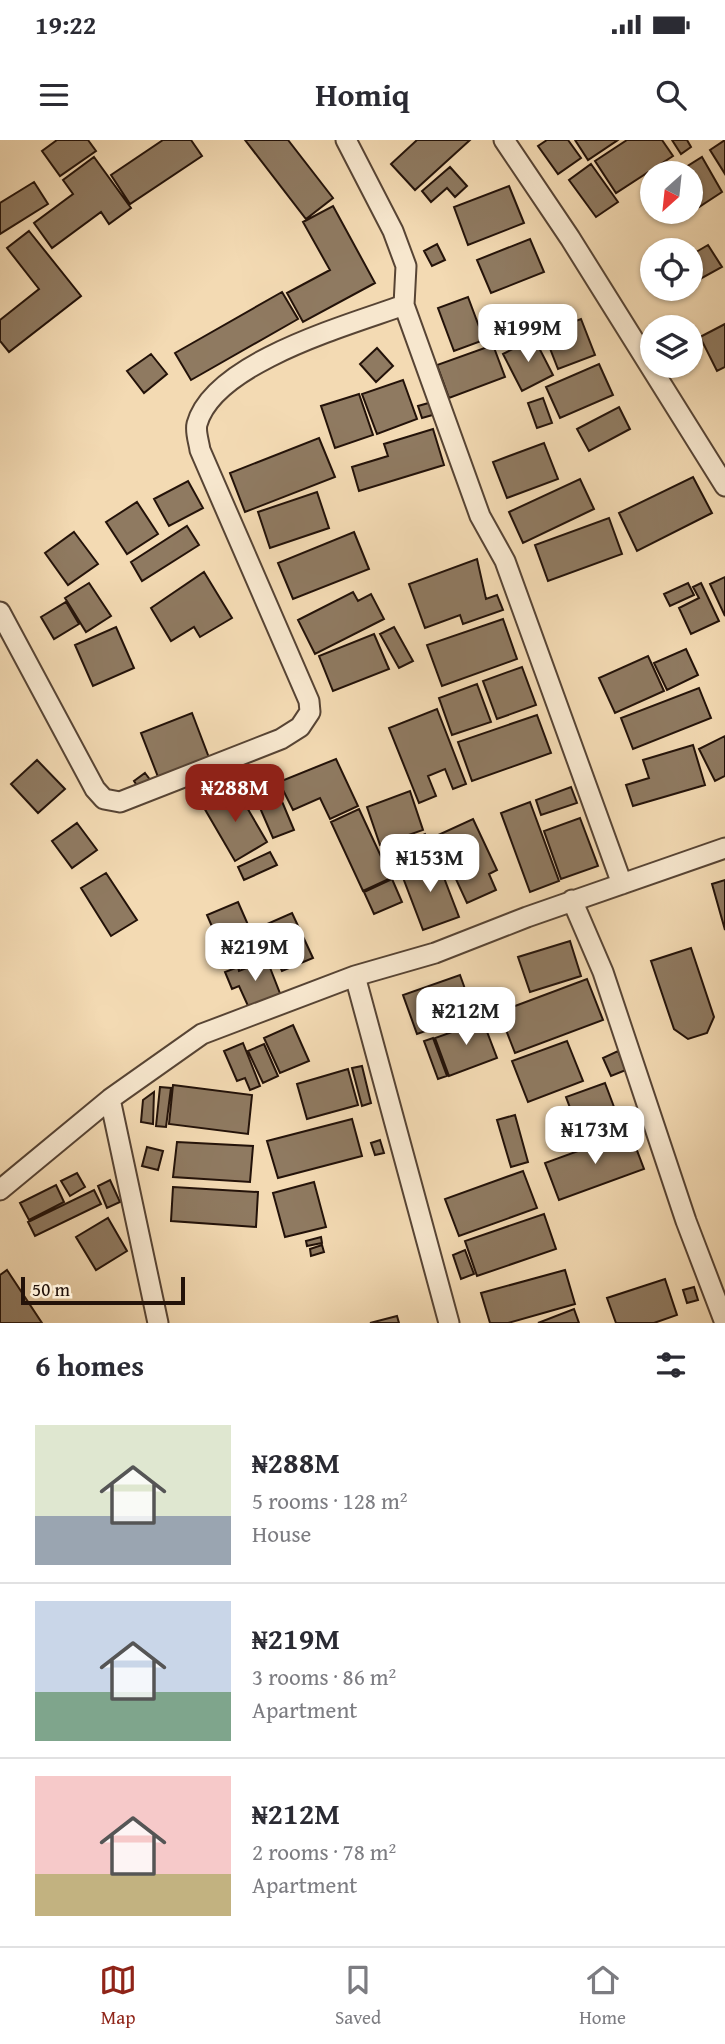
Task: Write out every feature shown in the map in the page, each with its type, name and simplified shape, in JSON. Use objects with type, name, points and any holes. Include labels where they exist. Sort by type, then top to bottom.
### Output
[{"type":"street","points":[[346,140],[393,231],[406,265],[404,305],[480,516],[505,561],[622,884]]},
{"type":"street","points":[[504,140],[570,238],[725,486]]},
{"type":"street","points":[[0,612],[95,789],[104,799],[120,802],[281,739],[300,727],[310,712],[309,701],[200,450],[196,427],[204,406],[247,366],[404,305]]},
{"type":"street","points":[[0,1190],[110,1099],[202,1034],[355,976],[435,953],[572,900],[725,848]]},
{"type":"street","points":[[572,900],[603,972],[686,1221],[725,1323]]},
{"type":"street","points":[[355,976],[449,1323]]},
{"type":"street","points":[[110,1099],[158,1323]]},
{"type":"building","points":[[57,140],[88,140],[96,151],[60,176],[42,151]]},
{"type":"building","points":[[163,140],[191,140],[202,156],[130,204],[111,175]]},
{"type":"building","points":[[245,140],[288,140],[333,198],[306,219]]},
{"type":"building","points":[[417,140],[470,140],[415,190],[391,164]]},
{"type":"building","points":[[547,140],[568,140],[581,158],[558,174],[538,146]]},
{"type":"building","points":[[575,140],[618,140],[588,160]]},
{"type":"building","points":[[627,140],[662,140],[673,156],[665,161],[640,161],[640,177],[616,193],[595,161]]},
{"type":"building","points":[[672,140],[687,140],[691,147],[681,154]]},
{"type":"building","points":[[725,140],[725,174],[710,150]]},
{"type":"building","points":[[94,157],[131,208],[109,224],[101,212],[52,248],[34,223],[73,194],[63,180]]},
{"type":"building","points":[[702,157],[722,192],[704,204],[704,161],[696,161]]},
{"type":"building","points":[[591,164],[618,202],[596,217],[569,180]]},
{"type":"building","points":[[450,167],[467,186],[455,197],[447,188],[431,202],[422,191]]},
{"type":"building","points":[[34,182],[48,204],[0,234],[0,203]]},
{"type":"building","points":[[509,186],[524,223],[468,245],[454,207]]},
{"type":"building","points":[[333,206],[375,283],[303,322],[287,293],[330,270],[303,222]]},
{"type":"building","points":[[29,231],[81,296],[9,352],[0,341],[0,320],[39,289],[7,248]]},
{"type":"building","points":[[530,239],[544,272],[491,293],[477,260]]},
{"type":"building","points":[[437,244],[445,260],[432,266],[424,251]]},
{"type":"building","points":[[708,245],[722,267],[703,277],[703,248]]},
{"type":"building","points":[[282,292],[298,319],[191,380],[175,353]]},
{"type":"building","points":[[468,297],[484,340],[454,351],[438,308]]},
{"type":"building","points":[[581,319],[595,355],[558,369],[544,333]]},
{"type":"building","points":[[725,324],[725,367],[717,371],[703,343],[703,335]]},
{"type":"building","points":[[534,338],[553,375],[522,391],[503,354]]},
{"type":"building","points":[[493,345],[505,377],[449,398],[437,365]]},
{"type":"building","points":[[377,348],[393,366],[376,382],[360,364]]},
{"type":"building","points":[[151,354],[167,374],[144,393],[127,371]]},
{"type":"building","points":[[599,364],[613,395],[560,418],[546,387]]},
{"type":"building","points":[[403,380],[417,419],[377,434],[362,394]]},
{"type":"building","points":[[359,394],[373,435],[335,448],[321,406]]},
{"type":"building","points":[[543,398],[552,423],[537,428],[528,403]]},
{"type":"building","points":[[432,402],[436,414],[422,418],[418,406]]},
{"type":"building","points":[[619,407],[630,429],[589,451],[577,429]]},
{"type":"building","points":[[433,429],[444,465],[359,491],[352,467],[388,456],[384,444]]},
{"type":"building","points":[[319,438],[335,477],[245,512],[230,473]]},
{"type":"building","points":[[544,443],[558,479],[507,498],[493,462]]},
{"type":"building","points":[[693,477],[712,513],[637,551],[619,513]]},
{"type":"building","points":[[580,479],[594,509],[523,543],[509,512]]},
{"type":"building","points":[[188,481],[203,508],[169,526],[154,499]]},
{"type":"building","points":[[317,492],[329,528],[270,548],[258,512]]},
{"type":"building","points":[[137,502],[158,534],[127,554],[106,522]]},
{"type":"building","points":[[609,518],[622,554],[548,581],[535,545]]},
{"type":"building","points":[[187,526],[199,545],[142,581],[131,562]]},
{"type":"building","points":[[74,532],[98,564],[68,585],[45,553]]},
{"type":"building","points":[[354,532],[369,569],[293,599],[278,563]]},
{"type":"building","points":[[477,559],[486,599],[497,595],[503,610],[463,624],[460,615],[425,628],[409,584]]},
{"type":"building","points":[[204,572],[232,618],[200,637],[194,627],[171,641],[151,608]]},
{"type":"building","points":[[725,577],[725,616],[710,584]]},
{"type":"building","points":[[89,583],[111,616],[86,632],[65,598]]},
{"type":"building","points":[[688,583],[694,595],[670,606],[664,594]]},
{"type":"building","points":[[701,583],[719,621],[691,634],[679,608],[699,598],[693,587]]},
{"type":"building","points":[[353,592],[358,601],[371,594],[384,619],[315,654],[298,620]]},
{"type":"building","points":[[66,602],[79,624],[54,639],[41,617]]},
{"type":"building","points":[[503,619],[517,659],[442,686],[427,645]]},
{"type":"building","points":[[116,627],[134,668],[93,686],[75,645]]},
{"type":"building","points":[[394,627],[413,661],[399,668],[380,634]]},
{"type":"building","points":[[374,634],[389,669],[333,691],[319,656]]},
{"type":"building","points":[[686,649],[698,675],[667,690],[654,663]]},
{"type":"building","points":[[648,656],[664,691],[615,713],[599,678]]},
{"type":"building","points":[[522,667],[536,705],[497,719],[483,681]]},
{"type":"building","points":[[477,684],[491,722],[452,735],[439,698]]},
{"type":"building","points":[[699,688],[711,718],[633,749],[621,718]]},
{"type":"building","points":[[437,709],[466,784],[453,789],[445,769],[428,776],[436,796],[419,803],[389,728]]},
{"type":"building","points":[[192,713],[211,763],[160,782],[141,733]]},
{"type":"building","points":[[537,715],[551,753],[472,781],[458,742]]},
{"type":"building","points":[[725,736],[725,776],[715,781],[699,749]]},
{"type":"building","points":[[693,745],[705,785],[633,806],[626,785],[649,778],[643,760]]},
{"type":"building","points":[[336,759],[358,806],[330,819],[320,798],[293,810],[279,782]]},
{"type":"building","points":[[37,760],[65,789],[38,813],[11,784]]},
{"type":"building","points":[[145,773],[154,785],[142,793],[134,781]]},
{"type":"building","points":[[235,787],[267,842],[235,861],[203,806]]},
{"type":"building","points":[[571,787],[577,803],[541,815],[536,800]]},
{"type":"building","points":[[410,791],[423,830],[380,845],[367,807]]},
{"type":"building","points":[[278,792],[294,830],[273,838],[257,801]]},
{"type":"building","points":[[530,802],[559,881],[530,892],[501,813]]},
{"type":"building","points":[[359,809],[391,878],[363,891],[331,822]]},
{"type":"building","points":[[580,818],[598,866],[561,879],[544,831]]},
{"type":"building","points":[[473,819],[497,870],[489,874],[496,890],[467,903],[436,836]]},
{"type":"building","points":[[77,823],[97,850],[72,868],[52,841]]},
{"type":"building","points":[[425,834],[434,851],[398,868],[390,851]]},
{"type":"building","points":[[270,852],[277,865],[244,880],[238,867]]},
{"type":"building","points":[[436,857],[459,917],[423,930],[402,875],[407,873],[405,868]]},
{"type":"building","points":[[106,873],[137,920],[111,936],[81,888]]},
{"type":"building","points":[[392,879],[402,902],[374,914],[364,892]]},
{"type":"building","points":[[725,880],[725,930],[712,884]]},
{"type":"building","points":[[238,902],[260,952],[229,966],[207,915]]},
{"type":"building","points":[[292,913],[313,958],[282,971],[278,962],[274,964],[258,928]]},
{"type":"building","points":[[570,941],[581,976],[530,992],[518,957]]},
{"type":"building","points":[[691,948],[714,1017],[707,1033],[688,1039],[674,1029],[651,961]]},
{"type":"building","points":[[267,960],[281,996],[249,1008],[239,986],[232,989],[225,972],[238,967],[239,971]]},
{"type":"building","points":[[460,975],[474,1014],[417,1034],[403,995]]},
{"type":"building","points":[[587,979],[603,1020],[515,1053],[499,1012]]},
{"type":"building","points":[[481,1016],[497,1058],[449,1076],[435,1038],[458,1030],[456,1025]]},
{"type":"building","points":[[293,1025],[309,1061],[280,1073],[264,1038]]},
{"type":"building","points":[[433,1038],[447,1076],[438,1079],[424,1041]]},
{"type":"building","points":[[567,1041],[583,1081],[528,1102],[512,1061]]},
{"type":"building","points":[[243,1043],[260,1086],[250,1090],[245,1078],[237,1081],[224,1051]]},
{"type":"building","points":[[264,1044],[278,1076],[263,1083],[248,1051]]},
{"type":"building","points":[[618,1051],[626,1070],[611,1076],[603,1058]]},
{"type":"building","points":[[362,1066],[371,1103],[362,1106],[352,1068]]},
{"type":"building","points":[[348,1069],[358,1105],[307,1119],[297,1084]]},
{"type":"building","points":[[605,1083],[620,1123],[581,1137],[566,1097]]},
{"type":"building","points":[[173,1085],[252,1095],[248,1134],[169,1124]]},
{"type":"building","points":[[160,1087],[171,1088],[166,1127],[156,1126]]},
{"type":"building","points":[[154,1092],[153,1124],[141,1122],[143,1100]]},
{"type":"building","points":[[515,1115],[528,1162],[511,1167],[497,1120]]},
{"type":"building","points":[[352,1119],[362,1156],[278,1178],[267,1141]]},
{"type":"building","points":[[630,1132],[644,1169],[559,1200],[545,1163]]},
{"type":"building","points":[[380,1140],[384,1153],[375,1155],[371,1143]]},
{"type":"building","points":[[177,1142],[253,1146],[250,1182],[173,1177]]},
{"type":"building","points":[[147,1147],[163,1151],[158,1170],[142,1166]]},
{"type":"building","points":[[523,1171],[537,1208],[459,1236],[445,1199]]},
{"type":"building","points":[[77,1173],[85,1187],[70,1196],[61,1181]]},
{"type":"building","points":[[110,1180],[120,1202],[107,1208],[98,1186]]},
{"type":"building","points":[[314,1182],[326,1227],[285,1237],[273,1193]]},
{"type":"building","points":[[56,1185],[64,1202],[29,1220],[20,1203]]},
{"type":"building","points":[[173,1187],[258,1192],[256,1227],[171,1221]]},
{"type":"building","points":[[94,1190],[101,1204],[35,1236],[28,1222]]},
{"type":"building","points":[[544,1214],[556,1249],[477,1276],[465,1241]]},
{"type":"building","points":[[108,1218],[127,1251],[96,1270],[76,1237]]},
{"type":"building","points":[[321,1237],[322,1243],[307,1246],[306,1241]]},
{"type":"building","points":[[322,1245],[324,1252],[311,1256],[310,1249]]},
{"type":"building","points":[[465,1250],[474,1274],[461,1279],[453,1255]]},
{"type":"building","points":[[7,1270],[42,1323],[0,1323],[0,1275]]},
{"type":"building","points":[[565,1270],[575,1304],[508,1323],[490,1323],[481,1293]]},
{"type":"building","points":[[665,1279],[677,1315],[654,1323],[616,1323],[607,1298]]},
{"type":"building","points":[[694,1287],[698,1300],[687,1303],[683,1290]]},
{"type":"building","points":[[574,1309],[579,1323],[538,1323]]},
{"type":"building","points":[[397,1316],[399,1323],[370,1323]]}]
